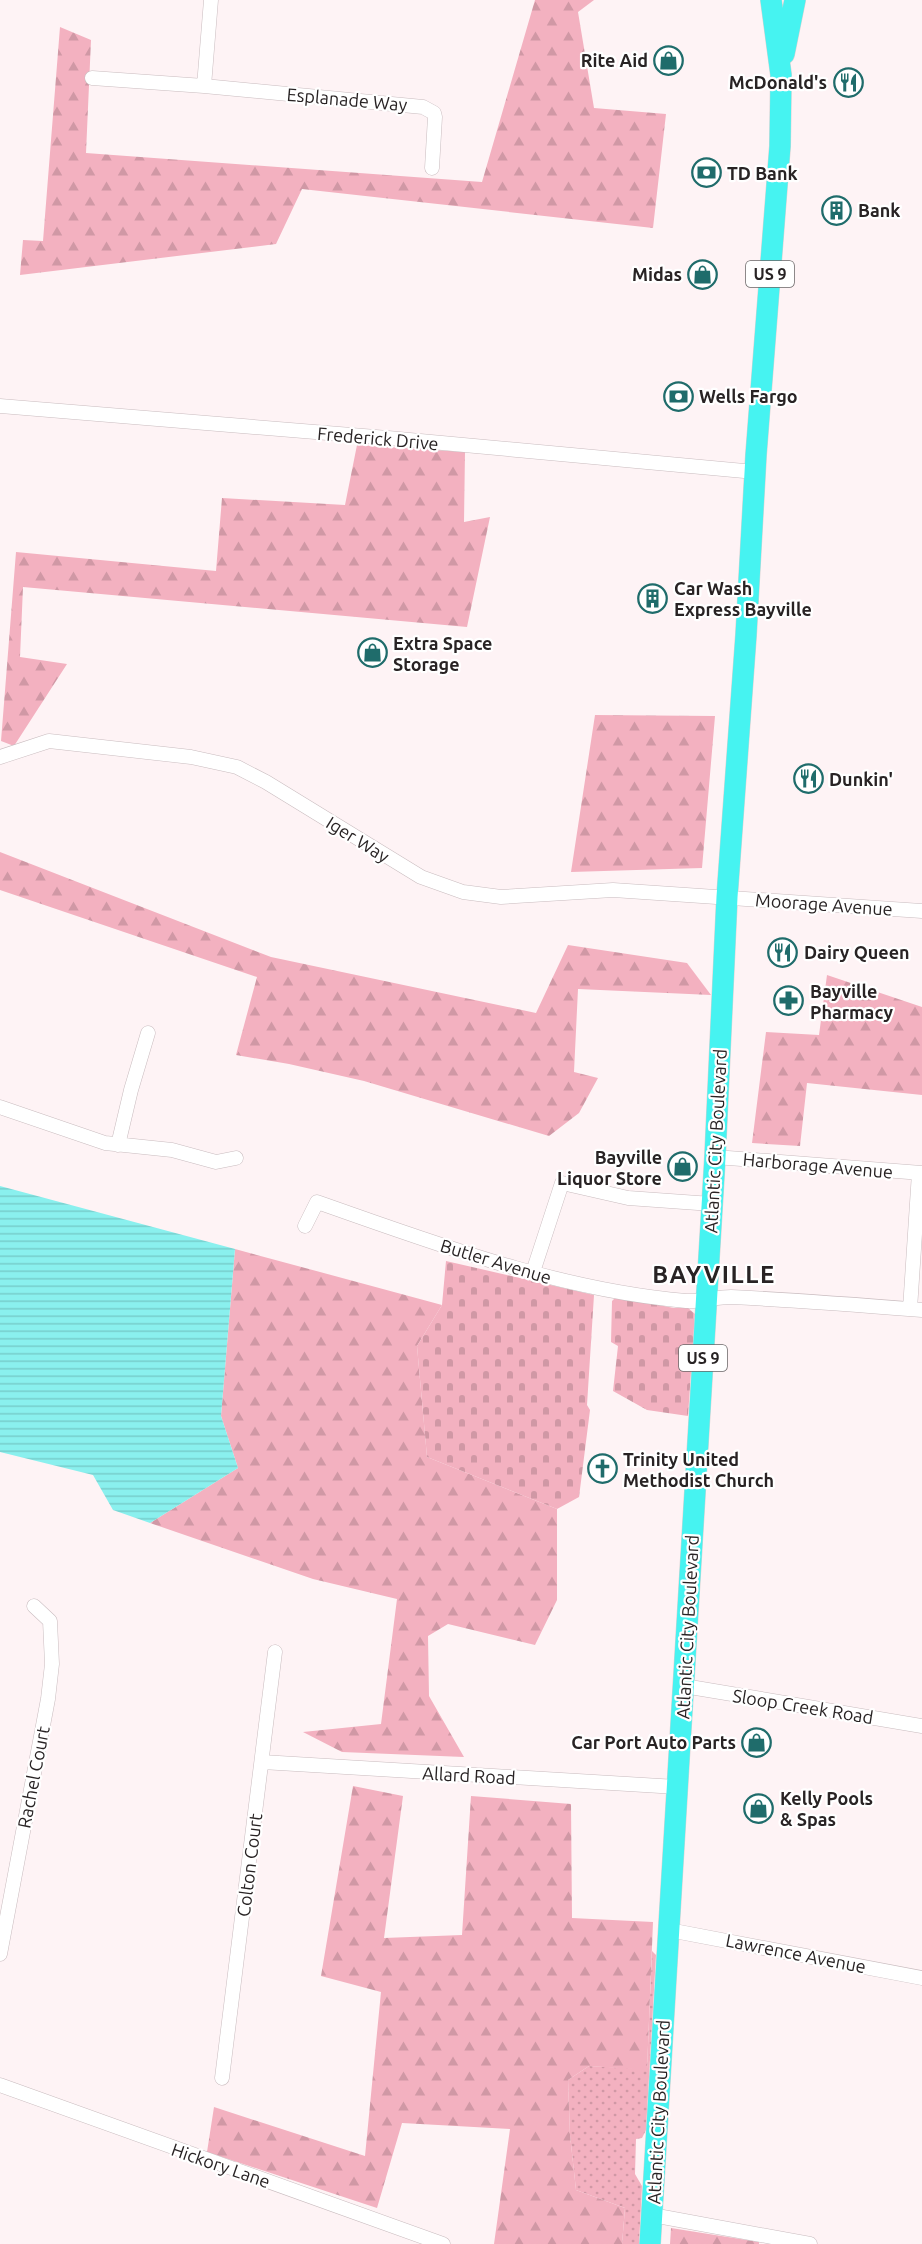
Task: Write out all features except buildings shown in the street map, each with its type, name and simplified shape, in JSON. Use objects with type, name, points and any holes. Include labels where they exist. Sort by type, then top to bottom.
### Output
[{"type":"highway","name":"US 9","points":[[771,0],[781,75]]},
{"type":"highway","points":[[781,75],[795,0]]},
{"type":"highway","name":"Atlantic City Boulevard","points":[[650,2244],[715,1157],[727,897],[755,472],[780,146],[781,75]]},
{"type":"street","points":[[204,86],[211,0]]},
{"type":"street","name":"Esplanade Way","points":[[92,78],[204,86],[423,107],[434,113],[435,117],[432,168]]},
{"type":"street","name":"Frederick Drive","points":[[0,406],[388,438],[755,472]]},
{"type":"street","name":"Iger Way","points":[[0,757],[49,741],[191,757],[237,767],[266,782],[421,877],[463,892],[501,897],[613,890],[727,897]]},
{"type":"street","name":"Moorage Avenue","points":[[727,897],[922,910]]},
{"type":"street","points":[[118,1145],[148,1033]]},
{"type":"street","points":[[0,1107],[105,1143],[172,1150],[216,1162],[236,1158]]},
{"type":"street","name":"Harborage Avenue","points":[[715,1157],[921,1173]]},
{"type":"street","points":[[916,1310],[921,1173]]},
{"type":"street","points":[[533,1272],[562,1183],[628,1198],[712,1204]]},
{"type":"street","name":"Butler Avenue","points":[[305,1226],[317,1202],[486,1259],[606,1289],[688,1301],[728,1297],[916,1310]]},
{"type":"street","name":"Rachel Court","points":[[0,1954],[48,1699],[52,1664],[50,1621],[34,1606]]},
{"type":"street","name":"Colton Court","points":[[222,2078],[275,1652]]},
{"type":"street","name":"Sloop Creek Road","points":[[684,1686],[922,1726]]},
{"type":"street","name":"Allard Road","points":[[262,1762],[677,1787]]},
{"type":"street","name":"Lawrence Avenue","points":[[669,1929],[922,1978]]},
{"type":"street","name":"Hickory Lane","points":[[0,2085],[443,2244]]},
{"type":"street","points":[[652,2215],[810,2244]]},
{"type":"green space","points":[[535,0],[594,0],[578,12],[594,108],[666,114],[653,228],[302,189],[276,244],[20,275],[23,240],[43,241],[60,27],[91,40],[86,153],[482,182]]},
{"type":"green space","points":[[357,445],[465,452],[464,522],[490,517],[467,627],[23,587],[20,657],[67,664],[14,746],[1,741],[16,552],[216,571],[222,498],[345,505]]},
{"type":"green space","points":[[595,715],[715,716],[702,868],[571,872]]},
{"type":"green space","points":[[0,852],[271,957],[536,1013],[568,945],[687,963],[711,995],[578,989],[574,1072],[598,1078],[579,1113],[549,1136],[364,1081],[236,1055],[257,977],[0,890]]},
{"type":"green space","points":[[827,975],[922,1007],[922,1095],[807,1083],[800,1146],[752,1143],[766,1032],[819,1035]]},
{"type":"green space","points":[[235,1249],[442,1305],[417,1346],[427,1457],[557,1509],[557,1600],[535,1645],[448,1624],[428,1636],[429,1696],[464,1757],[342,1752],[303,1732],[381,1724],[397,1599],[313,1579],[150,1523],[238,1468],[221,1416]]},
{"type":"green space","points":[[446,1261],[594,1295],[587,1405],[590,1410],[579,1497],[557,1509],[427,1457],[417,1346],[442,1305]]},
{"type":"green space","points":[[615,1298],[674,1308],[687,1307],[695,1314],[688,1416],[647,1410],[613,1391],[618,1346],[611,1342],[612,1301]]},
{"type":"green space","points":[[353,1786],[403,1796],[384,1938],[462,1935],[471,1796],[571,1804],[572,1918],[653,1922],[647,2070],[589,2066],[568,2080],[570,2135],[576,2190],[625,2208],[622,2244],[494,2244],[510,2129],[402,2123],[377,2208],[207,2152],[214,2107],[365,2156],[381,1992],[321,1976]]},
{"type":"green space","points":[[652,1951],[656,1955],[646,2130],[642,2138],[636,2139],[635,2174],[642,2186],[639,2244],[622,2244],[625,2208],[576,2190],[570,2135],[568,2080],[589,2066],[647,2069]]},
{"type":"green space","points":[[671,2228],[759,2242],[759,2244],[670,2244]]},
{"type":"water","points":[[0,1186],[235,1249],[221,1416],[238,1468],[150,1523],[113,1510],[93,1475],[0,1452]]},
{"type":"place","name":"Rite Aid","points":[[669,60]]},
{"type":"place","name":"McDonald's","points":[[848,82]]},
{"type":"place","name":"TD Bank","points":[[706,173]]},
{"type":"place","name":"Bank","points":[[837,210]]},
{"type":"place","name":"Midas","points":[[703,274]]},
{"type":"place","name":"Wells Fargo","points":[[678,396]]},
{"type":"place","name":"Car Wash Express Bayville","points":[[653,598]]},
{"type":"place","name":"Extra Space Storage","points":[[372,653]]},
{"type":"place","name":"Dunkin'","points":[[808,779]]},
{"type":"place","name":"Dairy Queen","points":[[783,952]]},
{"type":"place","name":"Bayville Pharmacy","points":[[789,1001]]},
{"type":"place","name":"Bayville Liquor Store","points":[[683,1167]]},
{"type":"place","name":"Trinity United Methodist Church","points":[[602,1469]]},
{"type":"place","name":"Car Port Auto Parts","points":[[757,1742]]},
{"type":"place","name":"Kelly Pools & Spas","points":[[759,1808]]},
{"type":"district","name":"BAYVILLE","points":[[714,1274]]}]
